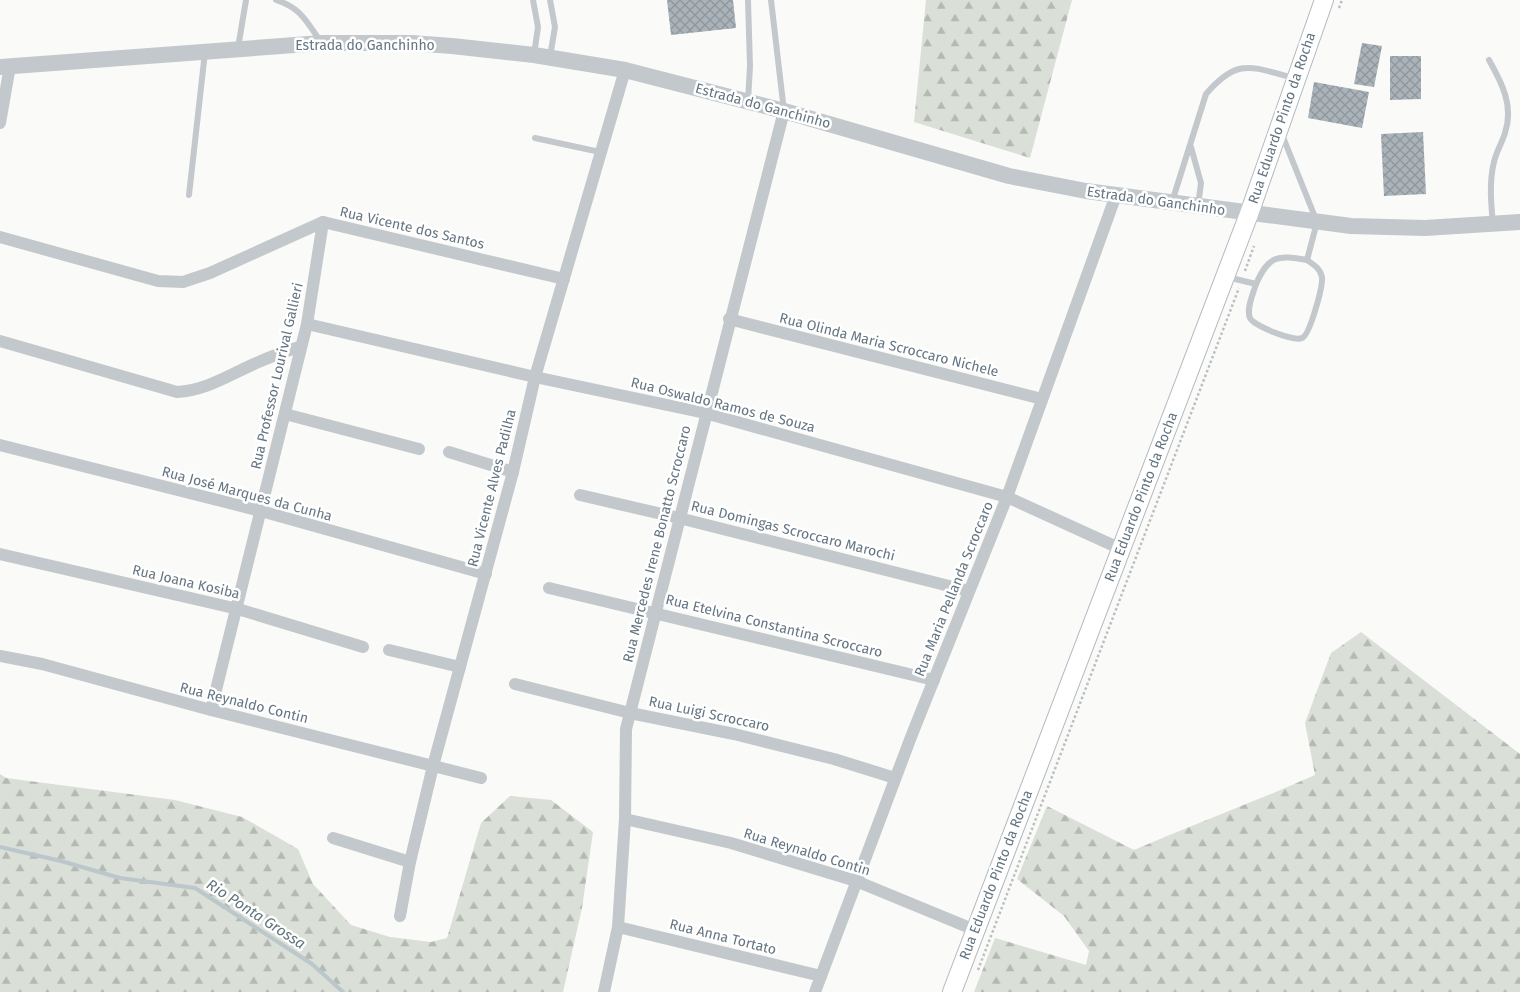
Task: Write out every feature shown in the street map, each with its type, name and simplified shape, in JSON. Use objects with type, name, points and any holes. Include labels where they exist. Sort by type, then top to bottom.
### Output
[{"type":"main road","name":"Rua Eduardo Pinto da Rocha","points":[[952,992],[1121,549],[1233,278],[1249,214],[1322,1]]},
{"type":"street","name":"Estrada do Ganchinho","points":[[5,66],[322,43],[411,43],[534,55],[624,70],[748,101],[1009,176],[1063,188],[1249,214],[1394,228],[1493,225],[1520,222]]},
{"type":"street","points":[[0,123],[5,66]]},
{"type":"street","name":"Rua Vicente Alves Padilha","points":[[400,916],[410,862],[433,766],[513,472],[535,377],[624,70]]},
{"type":"street","name":"Rua Mercedes Irene Bonatto Scroccaro","points":[[604,992],[618,927],[625,818],[626,729],[729,319],[784,111]]},
{"type":"street","name":"Rua Maria Pellanda Scroccaro","points":[[815,992],[856,881],[1007,497],[1116,195]]},
{"type":"street","name":"Rua Vicente dos Santos","points":[[0,237],[158,281],[183,282],[210,273],[323,222],[564,279]]},
{"type":"street","name":"Rua Professor Lourival Gallieri","points":[[211,710],[238,608],[307,324],[323,222]]},
{"type":"street","name":"Rua Olinda Maria Scroccaro Nichele","points":[[729,319],[1042,399]]},
{"type":"street","name":"Rua Oswaldo Ramos de Souza","points":[[307,324],[705,414],[1007,497],[1121,549]]},
{"type":"street","points":[[0,341],[177,392],[195,391],[211,386],[260,361],[301,346]]},
{"type":"street","points":[[285,414],[419,449]]},
{"type":"street","name":"Rua José Marques da Cunha","points":[[0,445],[261,511],[486,574]]},
{"type":"street","points":[[449,452],[513,472]]},
{"type":"street","name":"Rua Domingas Scroccaro Marochi","points":[[580,495],[969,591]]},
{"type":"street","name":"Rua Joana Kosiba","points":[[0,554],[238,608],[363,647]]},
{"type":"street","name":"Rua Etelvina Constantina Scroccaro","points":[[549,588],[934,680]]},
{"type":"street","points":[[389,650],[460,667]]},
{"type":"street","name":"Rua Reynaldo Contin","points":[[0,656],[42,664],[211,710],[481,778]]},
{"type":"street","name":"Rua Luigi Scroccaro","points":[[516,684],[630,713],[734,734],[834,759],[896,778]]},
{"type":"street","name":"Rua Reynaldo Contin","points":[[625,818],[731,843],[856,881],[976,930]]},
{"type":"street","points":[[333,838],[410,862]]},
{"type":"street","name":"Rua Anna Tortato","points":[[618,927],[821,976]]},
{"type":"lane","points":[[238,48],[246,0]]},
{"type":"lane","points":[[276,0],[290,4],[300,12],[322,43]]},
{"type":"lane","points":[[534,55],[538,27],[535,0]]},
{"type":"lane","points":[[550,0],[555,27],[550,58]]},
{"type":"lane","points":[[748,0],[750,66],[748,101]]},
{"type":"lane","points":[[771,0],[784,111]]},
{"type":"lane","points":[[190,195],[205,51]]},
{"type":"lane","points":[[1489,60],[1503,85],[1507,97],[1508,116],[1506,132],[1494,162],[1491,201],[1493,225]]},
{"type":"lane","points":[[1172,203],[1206,94],[1216,82],[1233,69],[1251,67],[1295,78]]},
{"type":"lane","points":[[1278,126],[1317,222],[1307,260]]},
{"type":"lane","points":[[535,138],[600,152]]},
{"type":"lane","points":[[1190,146],[1201,186],[1198,207]]},
{"type":"lane","points":[[1282,256],[1307,260],[1319,269],[1322,278],[1309,331],[1303,338],[1296,340],[1255,325],[1249,317],[1249,308],[1256,284],[1263,268],[1272,260],[1282,256]]},
{"type":"lane","points":[[1233,278],[1256,284]]},
{"type":"path","points":[[977,974],[1233,278],[1255,243]]},
{"type":"green space","points":[[926,0],[1072,0],[1030,158],[914,122]]},
{"type":"green space","points":[[1361,632],[1520,754],[1520,992],[974,992],[995,938],[1086,965],[1089,951],[1064,916],[1017,879],[1047,806],[1134,850],[1315,775],[1305,723],[1331,653]]},
{"type":"green space","points":[[0,774],[6,778],[175,800],[242,817],[298,849],[313,884],[351,925],[390,937],[431,942],[447,938],[481,823],[510,796],[551,800],[593,832],[582,908],[563,992],[0,992]]},
{"type":"building","points":[[667,0],[733,0],[736,28],[671,35]]},
{"type":"building","points":[[1362,43],[1382,46],[1374,87],[1354,84]]},
{"type":"building","points":[[1390,56],[1421,56],[1421,99],[1390,100]]},
{"type":"building","points":[[1314,82],[1369,92],[1362,128],[1308,118]]},
{"type":"building","points":[[1423,132],[1426,194],[1384,196],[1381,134]]},
{"type":"waterway","name":"Rio Ponta Grossa","points":[[0,847],[61,861],[120,878],[195,888],[312,964],[343,992]]}]
